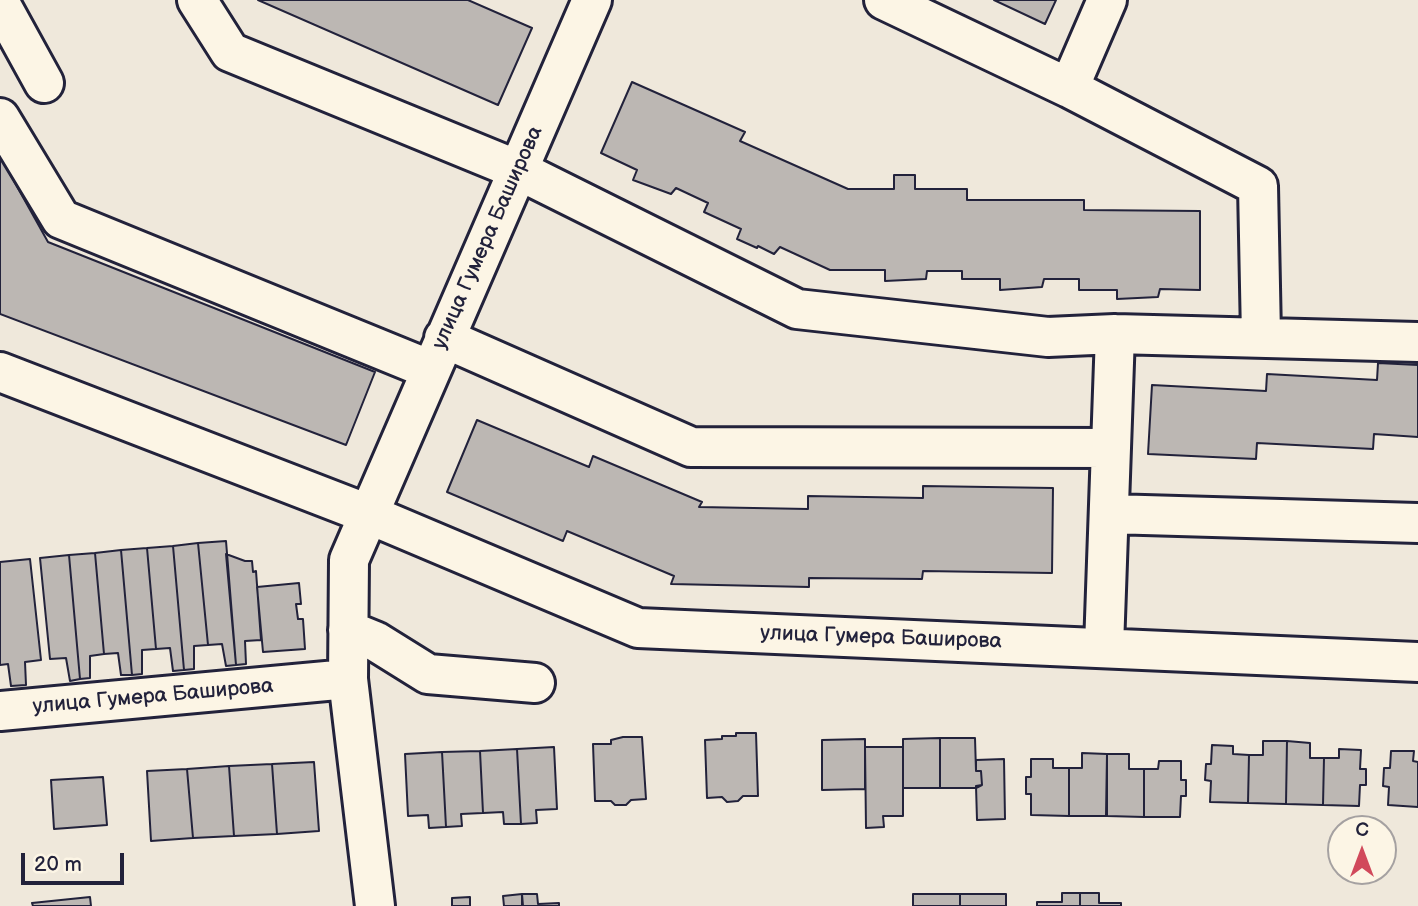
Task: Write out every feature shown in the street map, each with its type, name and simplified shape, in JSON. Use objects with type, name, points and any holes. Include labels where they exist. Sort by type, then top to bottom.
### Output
[{"type":"street","points":[[197,0],[230,52],[518,170],[797,309],[1048,337],[1115,334],[1418,342]]},
{"type":"street","points":[[884,0],[1069,88],[1258,186],[1261,336]]},
{"type":"street","points":[[1069,88],[1107,0]]},
{"type":"street","points":[[0,3],[44,83]]},
{"type":"street","name":"улица Гумера Баширова","points":[[375,906],[348,680],[349,559],[518,170],[583,3]]},
{"type":"street","points":[[0,118],[61,219],[691,447],[1111,448]]},
{"type":"street","points":[[1104,647],[1111,514],[1115,334]]},
{"type":"street","points":[[0,372],[368,514]]},
{"type":"street","name":"улица Гумера Баширова","points":[[368,514],[638,628],[1418,662]]},
{"type":"street","points":[[1111,514],[1418,523]]},
{"type":"street","points":[[348,630],[375,641],[428,674],[535,683]]},
{"type":"street","name":"улица Гумера Баширова","points":[[0,711],[348,680]]},
{"type":"building","points":[[258,0],[468,0],[532,28],[498,105]]},
{"type":"building","points":[[994,0],[1056,0],[1045,24]]},
{"type":"building","points":[[632,82],[745,132],[740,141],[848,189],[894,189],[894,175],[915,175],[915,189],[967,189],[967,200],[1084,200],[1084,210],[1200,211],[1200,290],[1160,289],[1158,297],[1117,299],[1117,290],[1079,290],[1079,279],[1044,279],[1042,287],[1000,290],[1000,279],[962,279],[962,271],[927,271],[926,279],[885,281],[885,270],[830,270],[780,247],[774,254],[758,246],[757,248],[737,239],[741,229],[704,212],[708,203],[676,188],[671,194],[633,180],[637,170],[601,153]]},
{"type":"building","points":[[0,156],[48,242],[375,372],[346,445],[0,314]]},
{"type":"building","points":[[1378,363],[1418,365],[1418,437],[1374,434],[1373,449],[1257,443],[1256,459],[1148,454],[1152,385],[1266,391],[1267,374],[1377,380]]},
{"type":"building","points":[[477,420],[589,467],[593,456],[702,502],[699,507],[808,509],[808,496],[923,498],[923,486],[1053,488],[1052,573],[923,571],[922,579],[809,578],[809,587],[671,584],[674,576],[567,531],[563,541],[447,492]]},
{"type":"building","points":[[226,541],[236,665],[226,666],[222,644],[208,645],[198,543]]},
{"type":"building","points":[[198,543],[208,645],[194,646],[194,669],[184,670],[173,546]]},
{"type":"building","points":[[173,546],[184,670],[173,671],[170,648],[156,649],[147,548]]},
{"type":"building","points":[[147,548],[156,649],[142,650],[142,674],[132,675],[121,550]]},
{"type":"building","points":[[121,550],[132,675],[121,675],[118,653],[104,654],[95,553]]},
{"type":"building","points":[[95,553],[104,654],[90,656],[90,678],[80,679],[69,555]]},
{"type":"building","points":[[226,554],[252,561],[253,572],[256,571],[261,640],[245,641],[246,664],[236,665]]},
{"type":"building","points":[[69,555],[80,679],[70,681],[66,658],[50,659],[40,558]]},
{"type":"building","points":[[30,559],[41,660],[25,662],[26,685],[11,686],[8,664],[0,665],[0,562]]},
{"type":"building","points":[[299,583],[301,604],[296,604],[298,619],[303,619],[305,649],[263,652],[257,587]]},
{"type":"building","points":[[736,733],[756,733],[758,796],[743,796],[738,801],[727,802],[722,797],[707,798],[705,740],[736,736]]},
{"type":"building","points":[[642,737],[646,799],[631,800],[626,805],[595,801],[593,744],[611,744],[611,740]]},
{"type":"building","points":[[940,738],[940,788],[903,788],[903,739]]},
{"type":"building","points":[[940,738],[975,738],[976,771],[981,771],[982,785],[976,788],[940,788]]},
{"type":"building","points":[[865,739],[865,789],[822,790],[822,740]]},
{"type":"building","points":[[1263,741],[1287,741],[1286,804],[1248,803],[1249,755],[1263,755]]},
{"type":"building","points":[[1287,741],[1310,743],[1310,758],[1324,758],[1323,805],[1286,804]]},
{"type":"building","points":[[1212,745],[1233,746],[1233,754],[1249,755],[1248,803],[1210,802],[1211,781],[1205,780],[1206,764],[1211,764]]},
{"type":"building","points":[[554,747],[557,809],[536,810],[537,823],[521,824],[517,749]]},
{"type":"building","points":[[865,747],[903,747],[903,816],[883,816],[884,827],[866,828]]},
{"type":"building","points":[[517,749],[521,824],[504,824],[503,812],[483,813],[480,751]]},
{"type":"building","points":[[1339,749],[1361,750],[1360,769],[1366,769],[1366,785],[1360,785],[1359,806],[1323,805],[1324,758],[1339,758]]},
{"type":"building","points":[[480,751],[483,813],[461,814],[462,826],[446,827],[442,752]]},
{"type":"building","points":[[1391,751],[1414,751],[1413,761],[1418,762],[1418,807],[1388,805],[1389,787],[1383,786],[1384,768],[1390,768]]},
{"type":"building","points":[[442,752],[446,827],[429,828],[428,815],[408,816],[405,754]]},
{"type":"building","points":[[1082,753],[1107,754],[1106,816],[1069,816],[1069,768],[1082,768]]},
{"type":"building","points":[[1107,754],[1129,754],[1129,769],[1144,769],[1144,817],[1107,816]]},
{"type":"building","points":[[1004,759],[1005,819],[977,820],[976,786],[982,785],[981,771],[976,771],[976,760]]},
{"type":"building","points":[[1031,759],[1053,759],[1053,768],[1069,768],[1069,816],[1031,815],[1031,794],[1026,794],[1026,777],[1031,777]]},
{"type":"building","points":[[1159,761],[1181,761],[1181,780],[1186,780],[1186,796],[1181,796],[1180,817],[1144,817],[1144,769],[1158,769]]},
{"type":"building","points":[[314,762],[319,831],[277,834],[272,764]]},
{"type":"building","points":[[272,764],[277,834],[234,836],[229,766]]},
{"type":"building","points":[[229,766],[234,836],[193,838],[187,769]]},
{"type":"building","points":[[187,769],[193,838],[151,841],[147,771]]},
{"type":"building","points":[[103,777],[107,825],[54,829],[51,780]]},
{"type":"building","points":[[1062,893],[1080,893],[1080,906],[1037,906],[1037,902],[1062,902]]},
{"type":"building","points":[[1080,893],[1099,893],[1099,903],[1121,903],[1121,906],[1080,906]]},
{"type":"building","points":[[522,894],[522,906],[504,906],[503,896]]},
{"type":"building","points":[[522,894],[537,894],[538,904],[559,903],[559,906],[523,906]]},
{"type":"building","points":[[913,894],[960,894],[960,906],[913,906]]},
{"type":"building","points":[[960,894],[1006,894],[1006,906],[960,906]]},
{"type":"building","points":[[90,897],[91,906],[33,906],[32,903]]},
{"type":"building","points":[[470,897],[470,906],[452,906],[452,898]]}]
